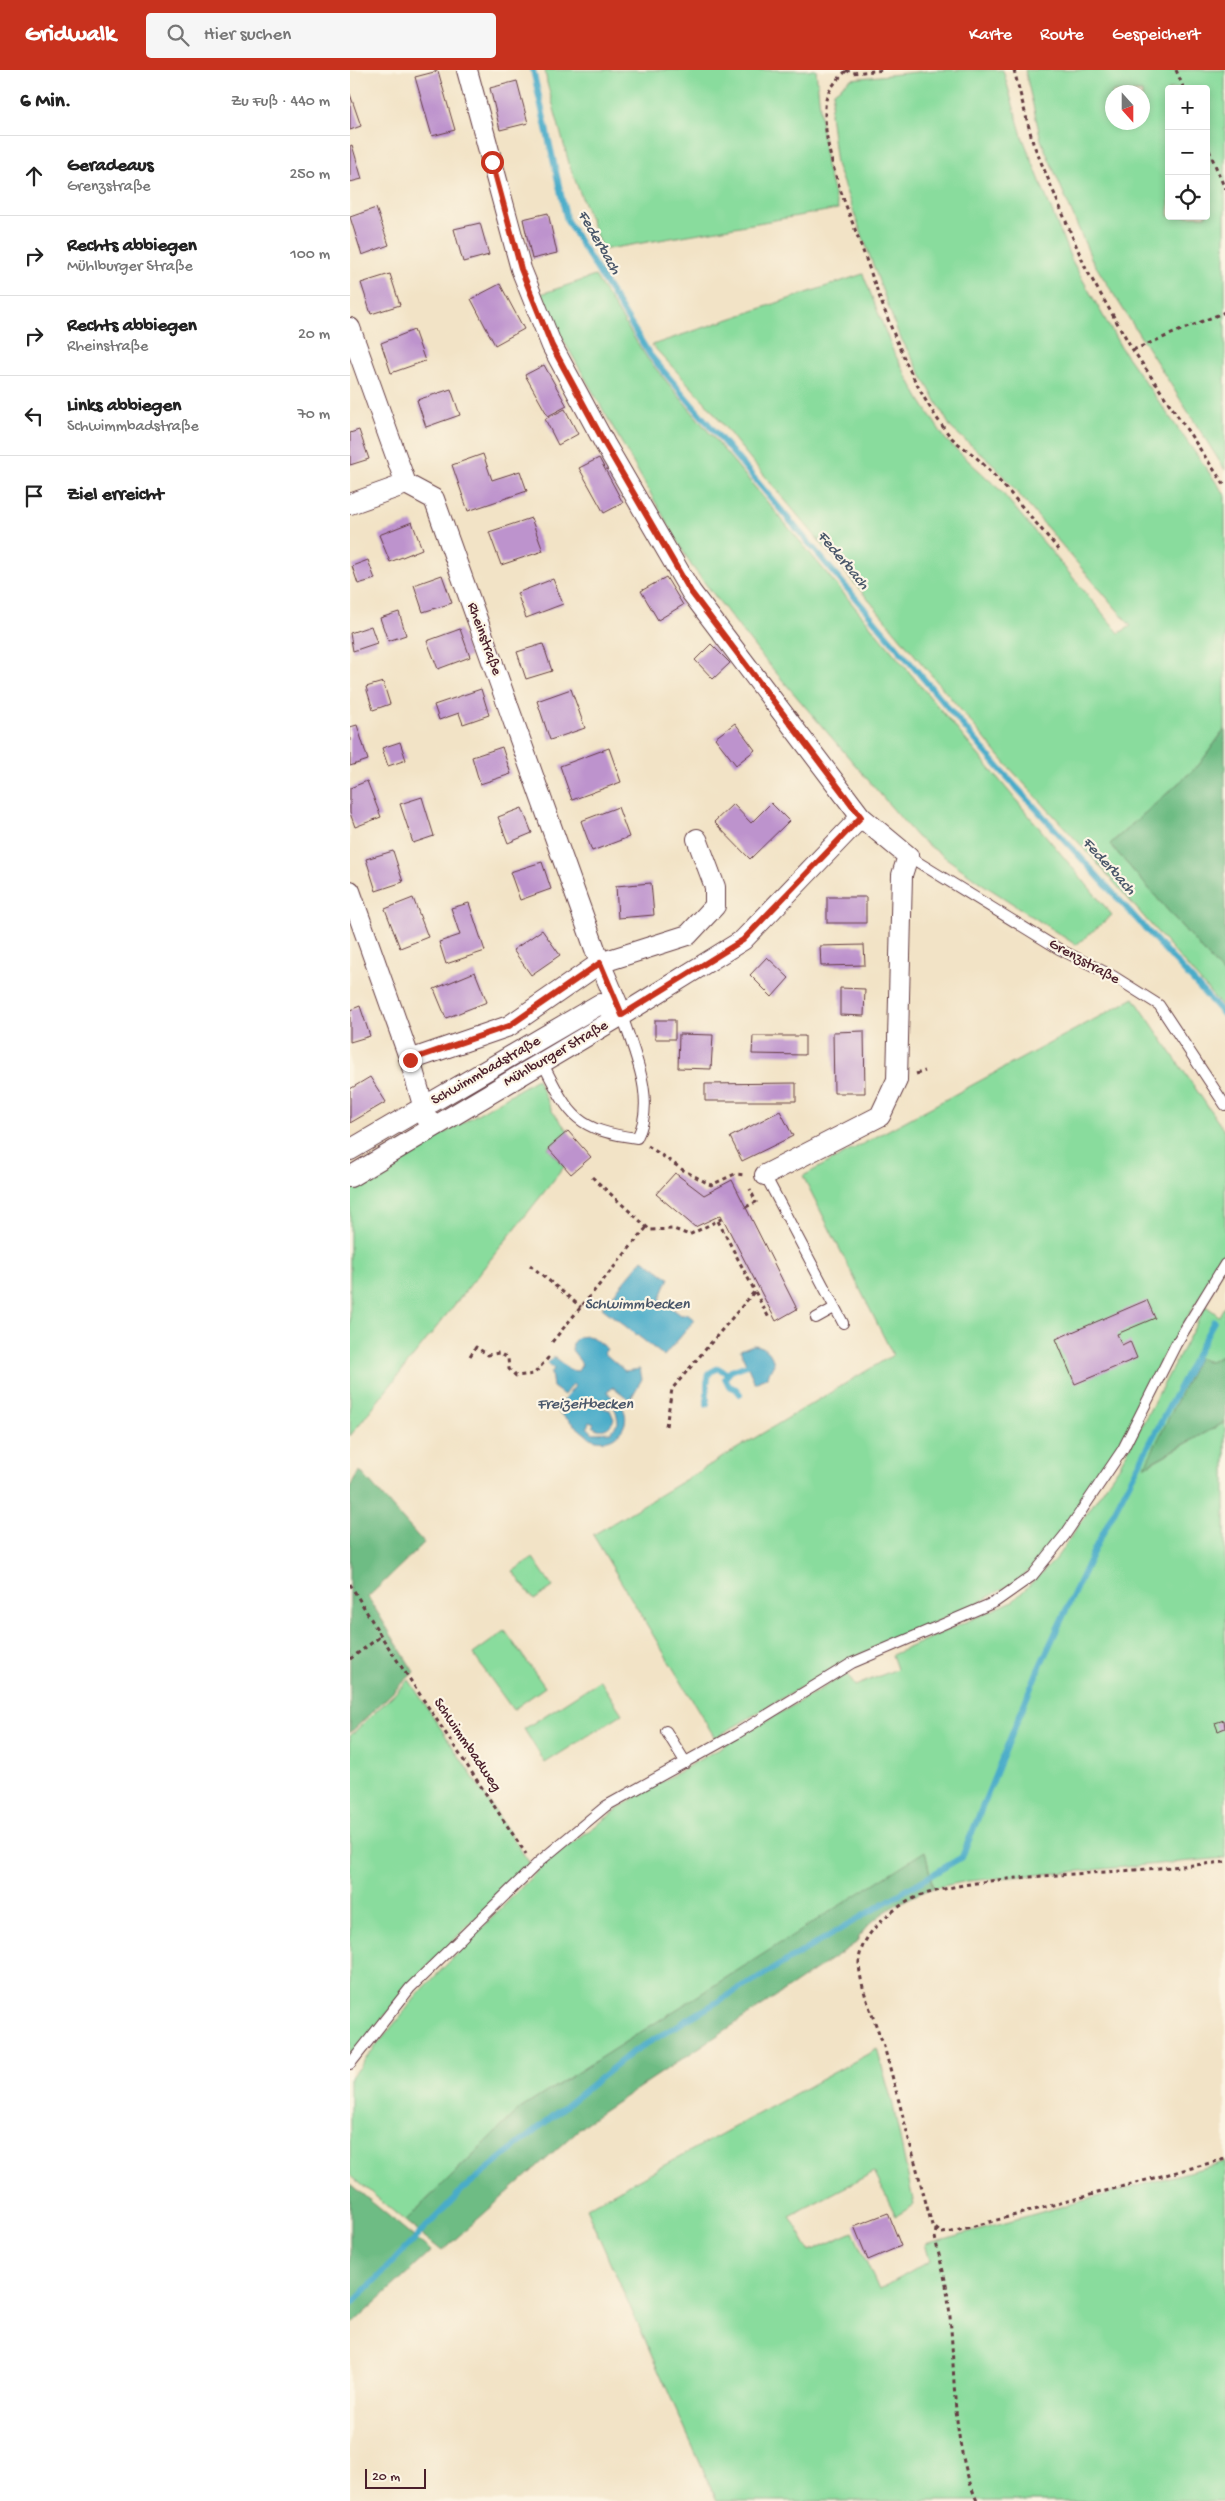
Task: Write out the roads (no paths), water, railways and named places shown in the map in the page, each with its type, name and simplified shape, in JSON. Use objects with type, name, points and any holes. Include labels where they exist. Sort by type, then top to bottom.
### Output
[{"type":"street","name":"Grenzstraße","points":[[468,70],[521,269],[552,346],[691,592],[861,817],[908,856]]},
{"type":"street","points":[[350,328],[406,484],[350,504]]},
{"type":"street","name":"Rheinstraße","points":[[406,484],[434,499],[600,963],[622,1015]]},
{"type":"street","name":"Mühlburger Straße","points":[[350,1177],[622,1015],[743,940],[861,817]]},
{"type":"street","points":[[600,963],[688,935],[715,906],[714,887],[697,839]]},
{"type":"street","points":[[765,1175],[880,1116],[897,1080],[902,875],[908,856]]},
{"type":"street","points":[[350,891],[410,1060],[430,1128]]},
{"type":"street","name":"Schwimmbadstraße","points":[[410,1060],[509,1026],[600,963]]},
{"type":"street","name":"Schwimmbadstraße","points":[[350,1150],[600,1004],[622,1015]]},
{"type":"lane","name":"Grenzstraße","points":[[908,856],[1059,949],[1113,976],[1158,1005],[1225,1105]]},
{"type":"lane","points":[[542,1062],[565,1106],[584,1125],[637,1138],[644,1125],[646,1105],[622,1015]]},
{"type":"lane","points":[[765,1175],[843,1324]]},
{"type":"lane","points":[[350,2064],[410,1988],[540,1861],[606,1806],[686,1763],[852,1663],[996,1602],[1032,1576],[1065,1535],[1122,1449],[1176,1344],[1225,1264]]},
{"type":"lane","points":[[816,1318],[834,1308]]},
{"type":"lane","points":[[666,1732],[686,1763]]},
{"type":"water","name":"Schwimmbecken","points":[[643,1259],[669,1278],[660,1299],[681,1315],[687,1314],[695,1320],[664,1356],[602,1308]]},
{"type":"water","name":"Freizeitbecken","points":[[578,1337],[592,1337],[607,1349],[604,1353],[625,1371],[640,1369],[642,1379],[630,1400],[613,1387],[607,1391],[621,1405],[626,1419],[621,1432],[607,1440],[602,1441],[590,1438],[556,1410],[575,1386],[572,1384],[564,1395],[553,1387],[551,1373],[554,1369],[547,1363],[554,1357],[570,1370],[578,1371],[582,1364],[572,1350],[573,1342]],"holes":[[[606,1404],[609,1404],[615,1410],[618,1423],[611,1432],[593,1433],[587,1427],[589,1422],[594,1424],[592,1426],[595,1428],[605,1429],[614,1419],[610,1410],[603,1408]]]},
{"type":"water","points":[[753,1345],[761,1346],[767,1350],[772,1356],[774,1364],[767,1377],[755,1383],[740,1350]]},
{"type":"waterway","name":"Federbach","points":[[533,70],[567,221],[650,355],[999,768],[1225,1016]]},
{"type":"waterway","points":[[350,2306],[463,2189],[631,2053],[962,1857],[1038,1670],[1096,1546],[1214,1321]]},
{"type":"waterway","points":[[740,1394],[736,1389],[729,1386],[725,1378],[731,1371],[747,1365]]},
{"type":"waterway","points":[[707,1404],[709,1373],[718,1368],[728,1374]]}]
